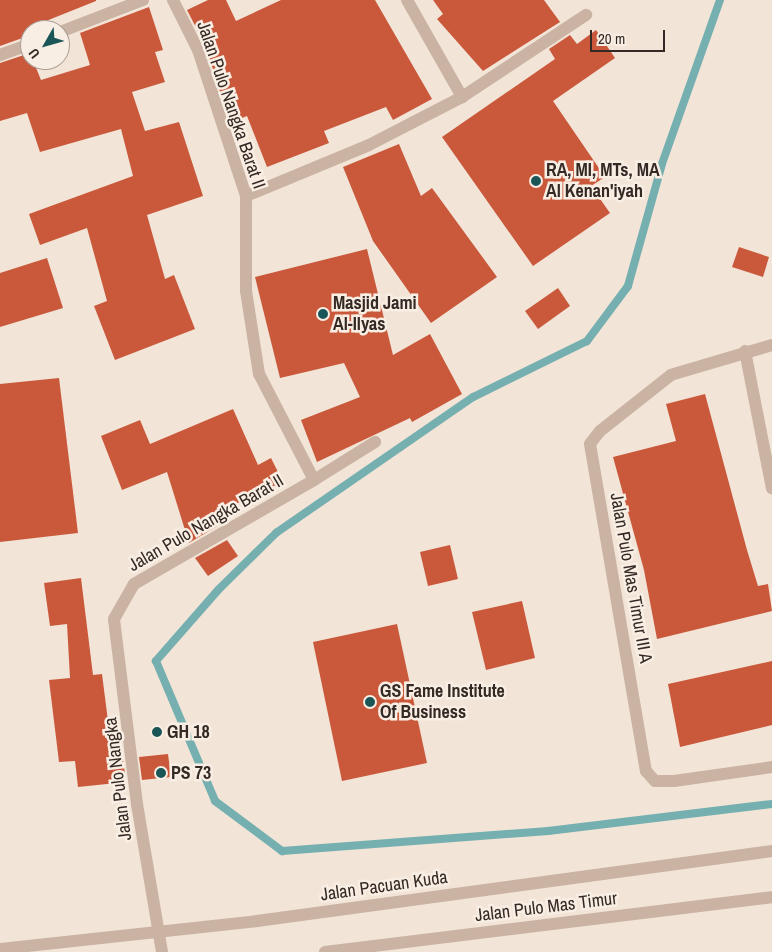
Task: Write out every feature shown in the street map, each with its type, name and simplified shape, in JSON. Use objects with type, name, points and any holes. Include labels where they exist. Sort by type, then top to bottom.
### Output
[{"type":"street","points":[[70,28],[143,0]]},
{"type":"street","name":"Jalan Pulo Nangka Barat II","points":[[173,0],[198,50],[246,196],[246,291],[259,374],[314,480]]},
{"type":"street","points":[[407,0],[462,97]]},
{"type":"street","points":[[246,196],[369,145],[462,97],[586,16]]},
{"type":"street","points":[[0,55],[20,48]]},
{"type":"street","points":[[772,345],[745,352],[772,488]]},
{"type":"street","name":"Jalan Pulo Mas Timur III A","points":[[745,352],[670,375],[590,444],[646,771],[655,781],[674,782],[772,767]]},
{"type":"street","name":"Jalan Pulo Nangka Barat II","points":[[121,602],[134,584],[314,480],[375,442]]},
{"type":"street","name":"Jalan Pulo Nangka","points":[[121,602],[114,620],[114,641],[162,952]]},
{"type":"street","name":"Jalan Pacuan Kuda","points":[[0,949],[159,933],[772,851]]},
{"type":"street","name":"Jalan Pulo Mas Timur","points":[[324,952],[772,898]]},
{"type":"building","points":[[0,0],[96,0],[48,20],[20,20],[20,39],[0,46]]},
{"type":"building","points":[[208,0],[226,0],[236,21],[281,0],[375,0],[432,99],[393,120],[386,107],[324,131],[329,143],[267,167],[247,116],[230,123],[206,47],[187,10]]},
{"type":"building","points":[[433,0],[544,0],[560,22],[483,71],[437,19],[443,14]]},
{"type":"building","points":[[149,7],[163,50],[155,52],[165,82],[132,92],[145,131],[179,122],[203,196],[147,215],[165,279],[174,275],[195,329],[115,360],[94,306],[107,301],[87,228],[40,245],[29,214],[133,176],[121,129],[40,152],[27,113],[0,121],[0,63],[20,56],[20,70],[37,70],[41,80],[90,65],[80,33]]},
{"type":"building","name":"RA, MI, MTs, MA Al Kenan'iyah","points":[[596,30],[615,58],[553,101],[605,177],[591,186],[610,213],[533,266],[442,137],[555,59],[549,49],[570,35],[577,44]]},
{"type":"building","points":[[399,144],[421,196],[432,188],[497,277],[431,323],[373,241],[343,167]]},
{"type":"building","points":[[739,247],[769,257],[763,277],[732,267]]},
{"type":"building","points":[[367,249],[393,355],[430,334],[462,394],[412,422],[410,418],[317,462],[301,420],[360,397],[344,363],[280,378],[255,277]]},
{"type":"building","points":[[47,258],[63,308],[0,327],[0,273]]},
{"type":"building","points":[[558,288],[570,306],[538,329],[525,311]]},
{"type":"building","points":[[59,378],[78,533],[0,542],[0,384]]},
{"type":"building","points":[[705,394],[758,586],[768,584],[772,611],[657,639],[644,570],[613,457],[676,441],[666,404]]},
{"type":"building","points":[[233,409],[258,465],[271,458],[283,482],[210,516],[217,526],[189,543],[167,472],[122,490],[101,436],[140,420],[150,444]]},
{"type":"building","points":[[227,540],[238,556],[208,576],[195,558]]},
{"type":"building","points":[[450,545],[458,579],[428,586],[420,552]]},
{"type":"building","points":[[81,578],[93,675],[102,674],[113,760],[123,759],[126,782],[78,787],[75,761],[59,762],[49,680],[70,678],[67,624],[50,626],[44,583]]},
{"type":"building","points":[[522,601],[535,658],[486,670],[472,612]]},
{"type":"building","name":"GS Fame Institute Of Business","points":[[397,624],[427,763],[342,781],[313,642]]},
{"type":"building","points":[[772,661],[772,725],[680,747],[668,684]]},
{"type":"building","points":[[168,754],[171,777],[142,780],[139,757]]},
{"type":"waterway","points":[[720,0],[662,164],[628,286],[587,341],[473,397],[276,533],[219,589],[156,661],[215,801],[282,851],[548,831],[772,804]]},
{"type":"place","name":"RA, MI, MTs, MA Al Kenan'iyah","points":[[536,181]]},
{"type":"place","name":"Masjid Jami Al-Ilyas","points":[[323,314]]},
{"type":"place","name":"GS Fame Institute Of Business","points":[[370,702]]},
{"type":"place","name":"GH 18","points":[[157,732]]},
{"type":"place","name":"PS 73","points":[[161,773]]}]
